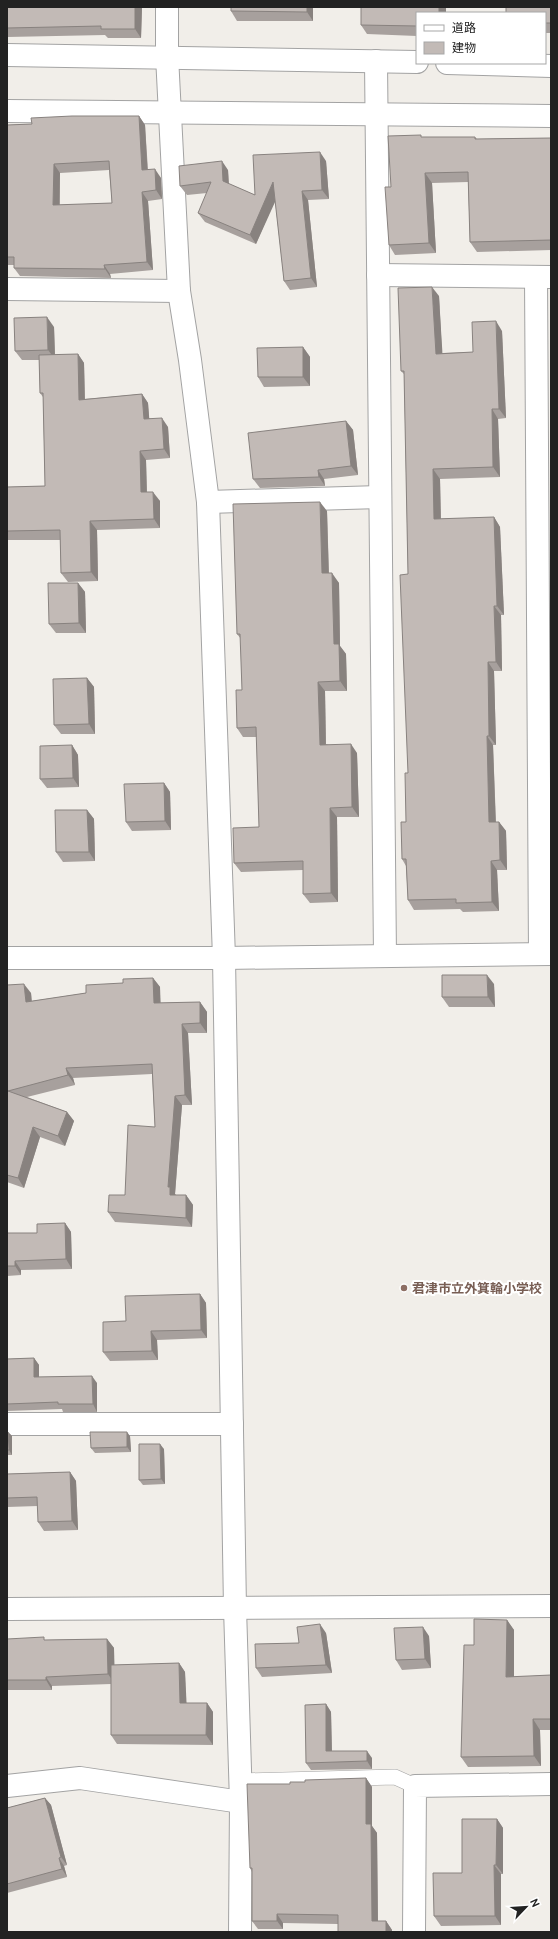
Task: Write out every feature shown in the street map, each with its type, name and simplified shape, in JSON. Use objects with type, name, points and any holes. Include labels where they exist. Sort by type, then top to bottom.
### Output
[{"type":"street","points":[[167,7],[167,56],[179,291],[190,360],[208,502],[224,958],[235,1608],[241,1792],[240,1932]]},
{"type":"street","points":[[7,55],[167,56],[416,62]]},
{"type":"street","points":[[376,61],[385,956]]},
{"type":"street","points":[[482,64],[551,66]]},
{"type":"street","points":[[7,111],[551,116]]},
{"type":"street","points":[[7,958],[224,958],[546,954],[543,277],[378,275]]},
{"type":"street","points":[[7,288],[179,291]]},
{"type":"street","points":[[208,502],[380,497]]},
{"type":"street","points":[[7,1424],[232,1424]]},
{"type":"street","points":[[7,1609],[551,1606]]},
{"type":"street","points":[[7,1786],[80,1778],[241,1792]]},
{"type":"street","points":[[414,1932],[415,1786],[551,1784]]},
{"type":"lane","points":[[241,1792],[395,1777],[415,1786]]},
{"type":"building","points":[[7,7],[135,7],[135,29],[101,29],[101,26],[7,28]]},
{"type":"building","points":[[231,7],[307,7],[307,12],[231,11]]},
{"type":"building","points":[[361,7],[439,7],[439,12],[416,12],[416,26],[361,25]]},
{"type":"building","points":[[506,7],[551,7],[551,23],[546,23],[546,12],[506,12]]},
{"type":"building","points":[[72,116],[139,116],[142,170],[155,169],[156,190],[142,192],[147,262],[104,265],[105,269],[14,268],[14,257],[7,257],[7,125],[32,124],[31,118]],"holes":[[[109,161],[112,203],[53,205],[54,164]]]},
{"type":"building","points":[[421,135],[421,137],[475,137],[475,139],[551,138],[551,240],[470,242],[468,172],[425,173],[429,243],[389,245],[385,187],[391,187],[388,136]]},
{"type":"building","points":[[320,152],[322,190],[302,191],[311,278],[284,281],[273,182],[250,235],[198,213],[211,182],[180,186],[179,166],[222,161],[223,181],[255,195],[253,155]]},
{"type":"building","points":[[432,287],[436,354],[473,352],[472,322],[496,321],[499,409],[492,409],[493,467],[433,469],[434,519],[494,517],[497,606],[494,606],[496,662],[488,662],[489,736],[487,736],[489,822],[499,822],[500,860],[491,861],[492,902],[456,903],[456,899],[408,900],[406,859],[402,859],[401,822],[406,822],[405,773],[408,773],[400,575],[408,574],[404,371],[401,371],[398,288]]},
{"type":"building","points":[[47,317],[48,350],[15,351],[14,318]]},
{"type":"building","points":[[303,347],[303,377],[258,377],[257,348]]},
{"type":"building","points":[[78,354],[79,400],[142,394],[144,419],[162,418],[164,449],[140,451],[141,492],[153,492],[154,519],[90,521],[91,572],[61,573],[60,530],[7,531],[7,487],[45,486],[43,393],[40,393],[39,355]]},
{"type":"building","points":[[346,421],[351,466],[318,470],[319,477],[253,479],[248,433]]},
{"type":"building","points":[[320,502],[322,573],[332,573],[334,644],[339,644],[340,681],[318,682],[320,745],[351,744],[352,807],[330,808],[331,893],[303,894],[303,861],[234,863],[233,828],[259,827],[256,727],[237,728],[236,690],[242,690],[240,634],[237,634],[233,504]]},
{"type":"building","points":[[48,583],[78,583],[79,623],[49,624]]},
{"type":"building","points":[[87,678],[89,724],[54,725],[53,679]]},
{"type":"building","points":[[72,745],[73,778],[40,779],[40,746]]},
{"type":"building","points":[[164,783],[165,821],[126,822],[124,784]]},
{"type":"building","points":[[55,810],[87,810],[89,852],[56,852]]},
{"type":"building","points":[[442,975],[487,975],[488,997],[442,997]]},
{"type":"building","points":[[153,978],[154,1003],[200,1002],[200,1023],[182,1024],[185,1095],[175,1096],[168,1187],[170,1187],[170,1195],[186,1195],[186,1218],[108,1212],[109,1195],[125,1195],[128,1125],[155,1127],[152,1064],[66,1068],[68,1075],[8,1091],[67,1112],[58,1136],[33,1127],[18,1178],[7,1175],[7,985],[24,984],[26,1002],[86,993],[86,985],[123,983],[123,979]]},
{"type":"building","points":[[65,1223],[66,1259],[15,1261],[15,1266],[7,1266],[7,1233],[37,1233],[37,1224]]},
{"type":"building","points":[[200,1294],[201,1330],[151,1331],[152,1351],[103,1352],[103,1322],[126,1321],[125,1296]]},
{"type":"building","points":[[34,1358],[34,1377],[92,1376],[93,1404],[58,1404],[58,1402],[7,1404],[7,1359]]},
{"type":"building","points":[[7,1431],[8,1432],[9,1450],[7,1450]]},
{"type":"building","points":[[90,1432],[127,1432],[127,1447],[91,1448]]},
{"type":"building","points":[[139,1444],[160,1444],[161,1479],[139,1480]]},
{"type":"building","points":[[70,1472],[72,1521],[38,1522],[37,1497],[7,1498],[7,1474]]},
{"type":"building","points":[[474,1619],[507,1620],[506,1677],[551,1675],[551,1719],[533,1719],[534,1756],[461,1757],[464,1645],[474,1645]]},
{"type":"building","points":[[320,1624],[326,1665],[256,1668],[255,1644],[299,1643],[297,1627]]},
{"type":"building","points":[[423,1627],[425,1659],[396,1660],[394,1628]]},
{"type":"building","points":[[44,1637],[44,1640],[107,1639],[108,1674],[46,1677],[46,1680],[7,1680],[7,1639]]},
{"type":"building","points":[[179,1663],[180,1703],[207,1703],[206,1735],[111,1735],[111,1665]]},
{"type":"building","points":[[326,1704],[326,1751],[367,1751],[367,1761],[306,1763],[305,1705]]},
{"type":"building","points":[[366,1778],[366,1824],[371,1824],[372,1921],[386,1921],[386,1932],[338,1932],[338,1915],[277,1914],[277,1921],[252,1921],[252,1868],[250,1868],[247,1784],[290,1784],[290,1782],[305,1782],[305,1780]]},
{"type":"building","points":[[45,1798],[61,1857],[59,1858],[62,1869],[7,1884],[7,1808]]},
{"type":"building","points":[[462,1819],[497,1819],[496,1865],[494,1865],[495,1916],[434,1916],[433,1873],[462,1873]]},
{"type":"place","name":"君津市立外箕輪小学校","points":[[404,1288]]}]
